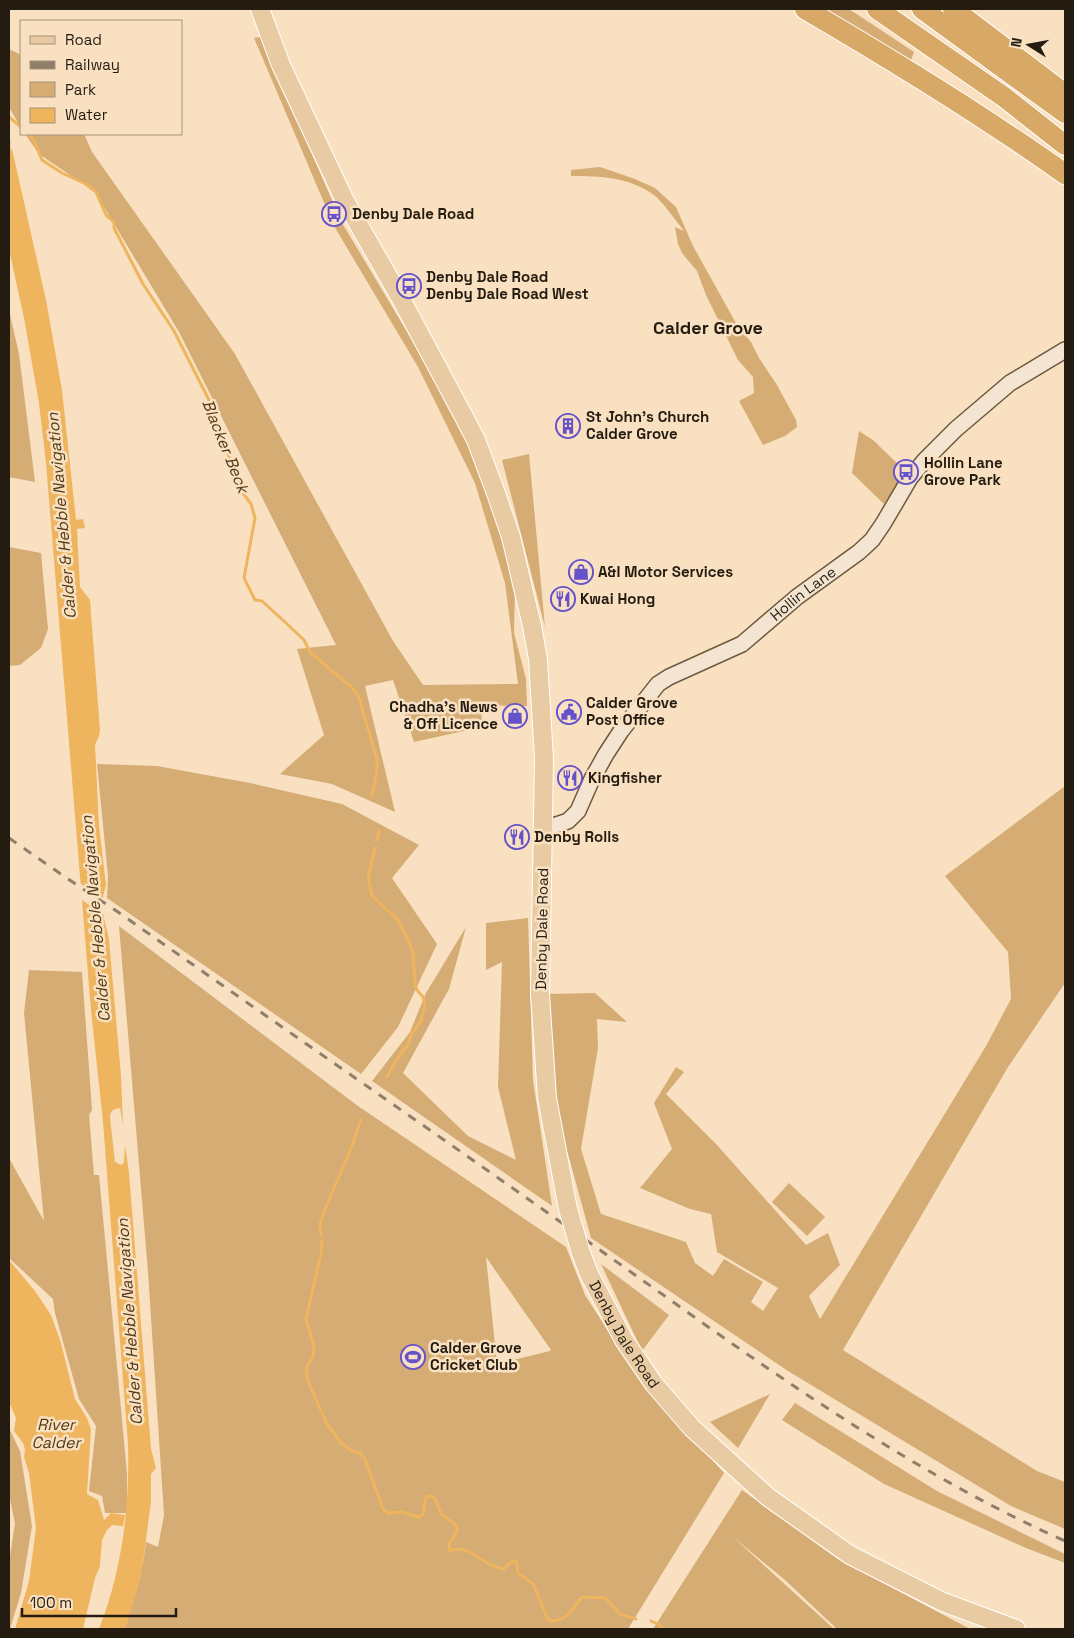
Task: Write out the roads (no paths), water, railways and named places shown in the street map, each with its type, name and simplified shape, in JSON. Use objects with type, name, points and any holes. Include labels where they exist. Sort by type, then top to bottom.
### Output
[{"type":"highway","points":[[805,9],[900,66],[1024,145],[1065,174]]},
{"type":"highway","points":[[877,9],[1004,97],[1065,145]]},
{"type":"highway","points":[[922,9],[1065,113]]},
{"type":"highway","points":[[953,9],[1065,94]]},
{"type":"main road","name":"Denby Dale Road","points":[[260,9],[281,65],[345,201],[400,297],[463,415],[497,496],[513,546],[538,659],[544,760],[540,994],[547,1098],[568,1209],[580,1253],[589,1274],[624,1340],[654,1384],[692,1428],[768,1497],[850,1555],[943,1602],[1016,1629]]},
{"type":"street","name":"Hollin Lane","points":[[544,826],[568,821],[578,812],[592,779],[606,754],[621,731],[658,684],[669,677],[742,644],[798,597],[846,562],[872,540],[910,478],[956,429],[1010,383],[1065,350]]},
{"type":"water","points":[[12,149],[46,300],[62,390],[76,520],[83,519],[85,528],[77,529],[80,587],[90,600],[100,730],[95,745],[99,826],[106,885],[103,896],[104,918],[109,939],[121,1076],[123,1125],[120,1108],[112,1111],[110,1118],[115,1162],[121,1165],[124,1163],[125,1145],[129,1173],[151,1449],[156,1468],[151,1474],[151,1502],[141,1577],[125,1629],[99,1629],[114,1584],[123,1538],[128,1491],[128,1444],[103,1122],[91,1010],[46,463],[39,403],[24,318],[9,249],[9,151]]},
{"type":"water","name":"River Calder","points":[[9,1260],[35,1291],[51,1315],[61,1343],[75,1399],[87,1418],[91,1430],[87,1494],[98,1500],[104,1520],[111,1513],[125,1515],[123,1526],[112,1525],[102,1540],[100,1566],[95,1578],[83,1629],[15,1629],[29,1581],[36,1528],[29,1473],[24,1457],[25,1450],[23,1443],[14,1431],[16,1418],[9,1402]]},
{"type":"waterway","name":"Blacker Beck","points":[[9,117],[20,126]]},
{"type":"waterway","name":"Blacker Beck","points":[[29,135],[33,139],[42,160],[62,173],[84,183],[96,192],[106,215],[114,222],[114,228],[143,284],[174,331],[212,406],[240,489],[251,504],[255,518],[244,578],[255,600],[262,601],[286,623],[304,640],[310,652],[358,695],[377,759],[372,796]]},
{"type":"waterway","name":"Calder & Hebble Navigation","points":[[9,142],[9,153]]},
{"type":"waterway","name":"Blacker Beck","points":[[377,840],[379,831]]},
{"type":"waterway","name":"Blacker Beck","points":[[375,848],[368,878],[372,896],[398,920],[413,953],[415,984],[423,997],[425,1005],[421,1021],[387,1077]]},
{"type":"waterway","name":"Blacker Beck","points":[[321,1236],[320,1224],[323,1214],[352,1146],[361,1119]]},
{"type":"waterway","name":"Blacker Beck","points":[[322,1241],[321,1254],[306,1319],[314,1346],[313,1356],[307,1367],[307,1379],[327,1424],[341,1443],[352,1451],[360,1453],[365,1459],[383,1509],[388,1513],[402,1512],[418,1517],[423,1515],[427,1496],[432,1496],[441,1514],[457,1526],[457,1531],[449,1543],[450,1551],[464,1550],[497,1568],[504,1569],[511,1562],[516,1561],[518,1573],[533,1584],[548,1620],[554,1621],[564,1618],[572,1611],[582,1597],[605,1598],[620,1614],[636,1619]]},
{"type":"waterway","name":"Blacker Beck","points":[[651,1621],[660,1625],[663,1629]]},
{"type":"railway","points":[[9,838],[480,1165],[768,1369],[884,1444],[943,1479],[1003,1512],[1065,1541]]},
{"type":"place","name":"Denby Dale Road","points":[[334,214]]},
{"type":"place","name":"Denby Dale Road Denby Dale Road West","points":[[409,286]]},
{"type":"place","name":"St John's Church Calder Grove","points":[[568,426]]},
{"type":"place","name":"Hollin Lane Grove Park","points":[[906,472]]},
{"type":"place","name":"A&I Motor Services","points":[[581,572]]},
{"type":"place","name":"Kwai Hong","points":[[563,599]]},
{"type":"place","name":"Calder Grove Post Office","points":[[569,712]]},
{"type":"place","name":"Chadha's News & Off Licence","points":[[515,716]]},
{"type":"place","name":"Kingfisher","points":[[570,778]]},
{"type":"place","name":"Denby Rolls","points":[[517,837]]},
{"type":"place","name":"Calder Grove Cricket Club","points":[[413,1357]]},
{"type":"district","name":"Calder Grove","points":[[708,328]]}]
